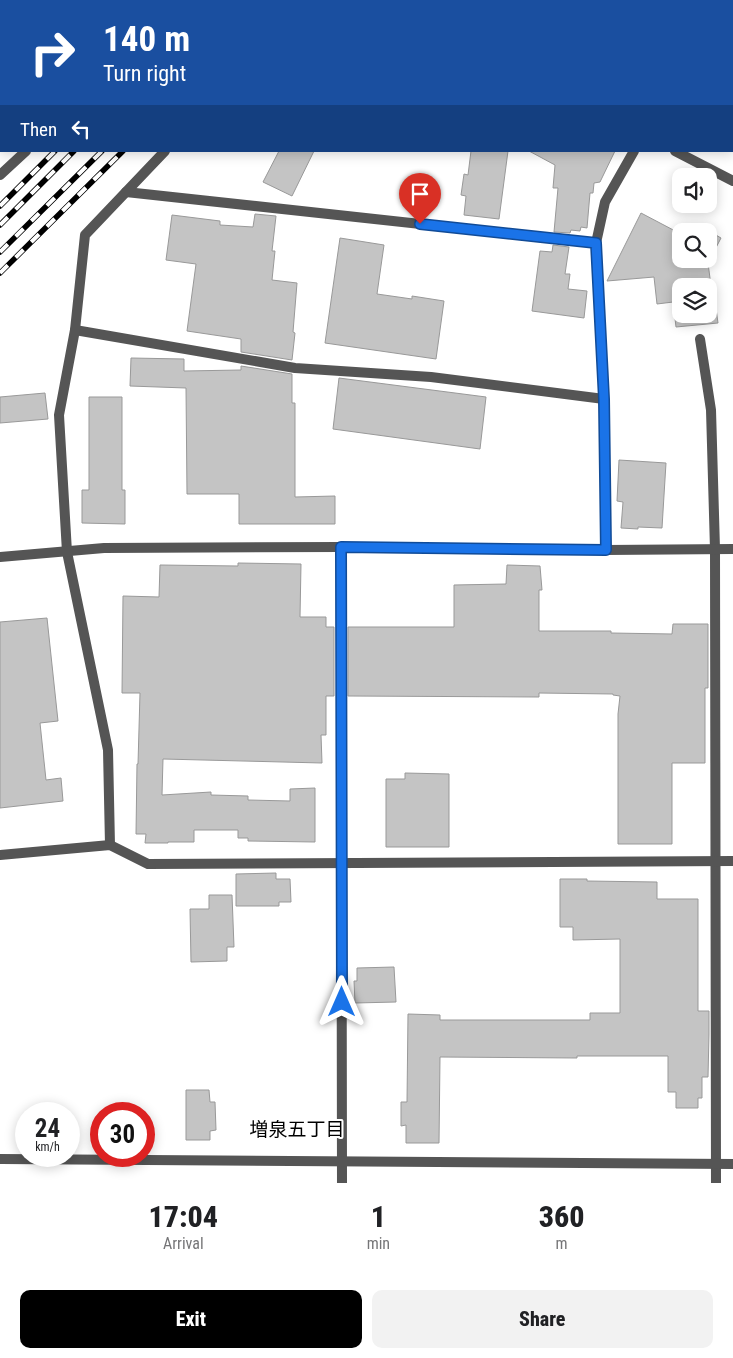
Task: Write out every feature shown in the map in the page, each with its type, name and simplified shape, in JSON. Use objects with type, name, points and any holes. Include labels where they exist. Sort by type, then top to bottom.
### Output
[{"type":"street","points":[[0,175],[25,152]]},
{"type":"street","points":[[110,845],[108,750],[67,552],[59,415],[75,330],[85,235],[164,152]]},
{"type":"street","points":[[606,550],[604,399],[596,243],[605,202],[633,152]]},
{"type":"street","points":[[677,152],[733,181]]},
{"type":"street","points":[[126,192],[596,243]]},
{"type":"street","points":[[75,330],[294,368],[431,377],[604,399]]},
{"type":"street","points":[[700,339],[711,410],[715,548],[716,1183]]},
{"type":"street","points":[[341,547],[342,1183]]},
{"type":"street","points":[[0,557],[104,548],[733,549]]},
{"type":"street","points":[[0,855],[110,845],[148,864],[733,861]]},
{"type":"street","points":[[0,1159],[733,1164]]},
{"type":"building","points":[[278,152],[314,152],[292,196],[263,182]]},
{"type":"building","points":[[471,152],[508,152],[499,219],[464,215],[466,196],[461,195],[464,174],[468,175]]},
{"type":"building","points":[[531,152],[615,152],[600,182],[594,183],[593,193],[590,193],[587,228],[581,227],[580,231],[571,230],[570,233],[554,232],[558,188],[553,188],[555,165]]},
{"type":"building","points":[[641,213],[672,229],[672,268],[709,268],[710,278],[672,278],[672,302],[657,304],[654,277],[607,281]]},
{"type":"building","points":[[255,214],[276,216],[272,251],[275,251],[272,280],[297,283],[292,360],[241,352],[241,339],[187,331],[196,264],[166,260],[172,215],[220,221],[220,225],[253,227]]},
{"type":"building","points":[[717,236],[721,238],[717,246]]},
{"type":"building","points":[[340,238],[384,245],[377,294],[412,299],[412,296],[444,301],[436,359],[325,343]]},
{"type":"building","points":[[553,245],[569,247],[565,274],[570,274],[568,289],[587,291],[584,318],[532,311],[540,251],[552,252]]},
{"type":"building","points":[[717,316],[718,323],[676,327],[676,323],[717,323]]},
{"type":"building","points":[[131,358],[184,359],[184,371],[241,370],[241,366],[292,374],[292,403],[295,403],[295,497],[335,496],[335,524],[239,524],[239,494],[187,494],[186,388],[130,386]]},
{"type":"building","points":[[339,378],[486,397],[480,449],[333,429]]},
{"type":"building","points":[[45,393],[48,419],[0,423],[0,397]]},
{"type":"building","points":[[89,397],[122,397],[122,490],[125,490],[125,524],[82,523],[82,490],[89,490]]},
{"type":"building","points":[[619,460],[666,463],[662,528],[621,528],[623,502],[617,501]]},
{"type":"building","points":[[238,563],[301,564],[300,617],[326,617],[326,627],[334,627],[334,696],[326,696],[326,735],[321,735],[322,763],[163,759],[162,795],[211,792],[211,795],[248,796],[248,800],[290,801],[290,789],[315,788],[315,842],[248,841],[248,838],[238,838],[238,830],[194,830],[194,842],[145,843],[146,834],[136,834],[140,693],[122,693],[123,596],[159,597],[160,565],[238,566]]},
{"type":"building","points":[[507,565],[540,566],[542,590],[539,590],[539,631],[611,631],[611,633],[672,634],[673,624],[708,624],[708,688],[705,688],[705,763],[672,763],[672,844],[618,844],[618,714],[620,696],[613,694],[539,693],[539,697],[348,696],[348,627],[454,627],[454,585],[506,584]]},
{"type":"building","points":[[47,618],[58,721],[40,723],[46,780],[61,778],[63,801],[0,808],[0,622]]},
{"type":"building","points":[[405,773],[449,774],[449,847],[386,847],[386,779],[405,779]]},
{"type":"building","points":[[276,873],[276,879],[290,879],[291,902],[279,902],[279,906],[236,906],[236,874]]},
{"type":"building","points":[[560,879],[657,882],[657,899],[698,899],[698,1011],[709,1011],[709,1034],[708,1077],[702,1077],[702,1098],[698,1098],[698,1108],[676,1108],[676,1092],[668,1092],[668,1056],[577,1056],[577,1058],[440,1057],[439,1143],[406,1143],[406,1125],[401,1126],[401,1102],[407,1102],[408,1014],[440,1015],[440,1020],[590,1020],[590,1013],[620,1013],[620,939],[573,940],[573,927],[560,927]]},
{"type":"building","points":[[209,895],[232,895],[234,947],[227,947],[227,961],[191,962],[190,909],[209,909]]},
{"type":"building","points":[[394,967],[396,1002],[355,1003],[354,981],[357,981],[357,968]]},
{"type":"building","points":[[186,1090],[209,1090],[210,1102],[215,1102],[216,1130],[210,1131],[210,1140],[186,1140]]},
{"type":"railway","points":[[0,206],[54,152]]},
{"type":"railway","points":[[0,225],[73,152]]},
{"type":"railway","points":[[0,252],[101,152]]},
{"type":"railway","points":[[0,273],[122,152]]},
{"type":"district","name":"増泉五丁目","points":[[297,1129]]},
{"type":"route","points":[[342,1002],[341,547],[606,550],[604,399],[596,243],[420,224]]}]
